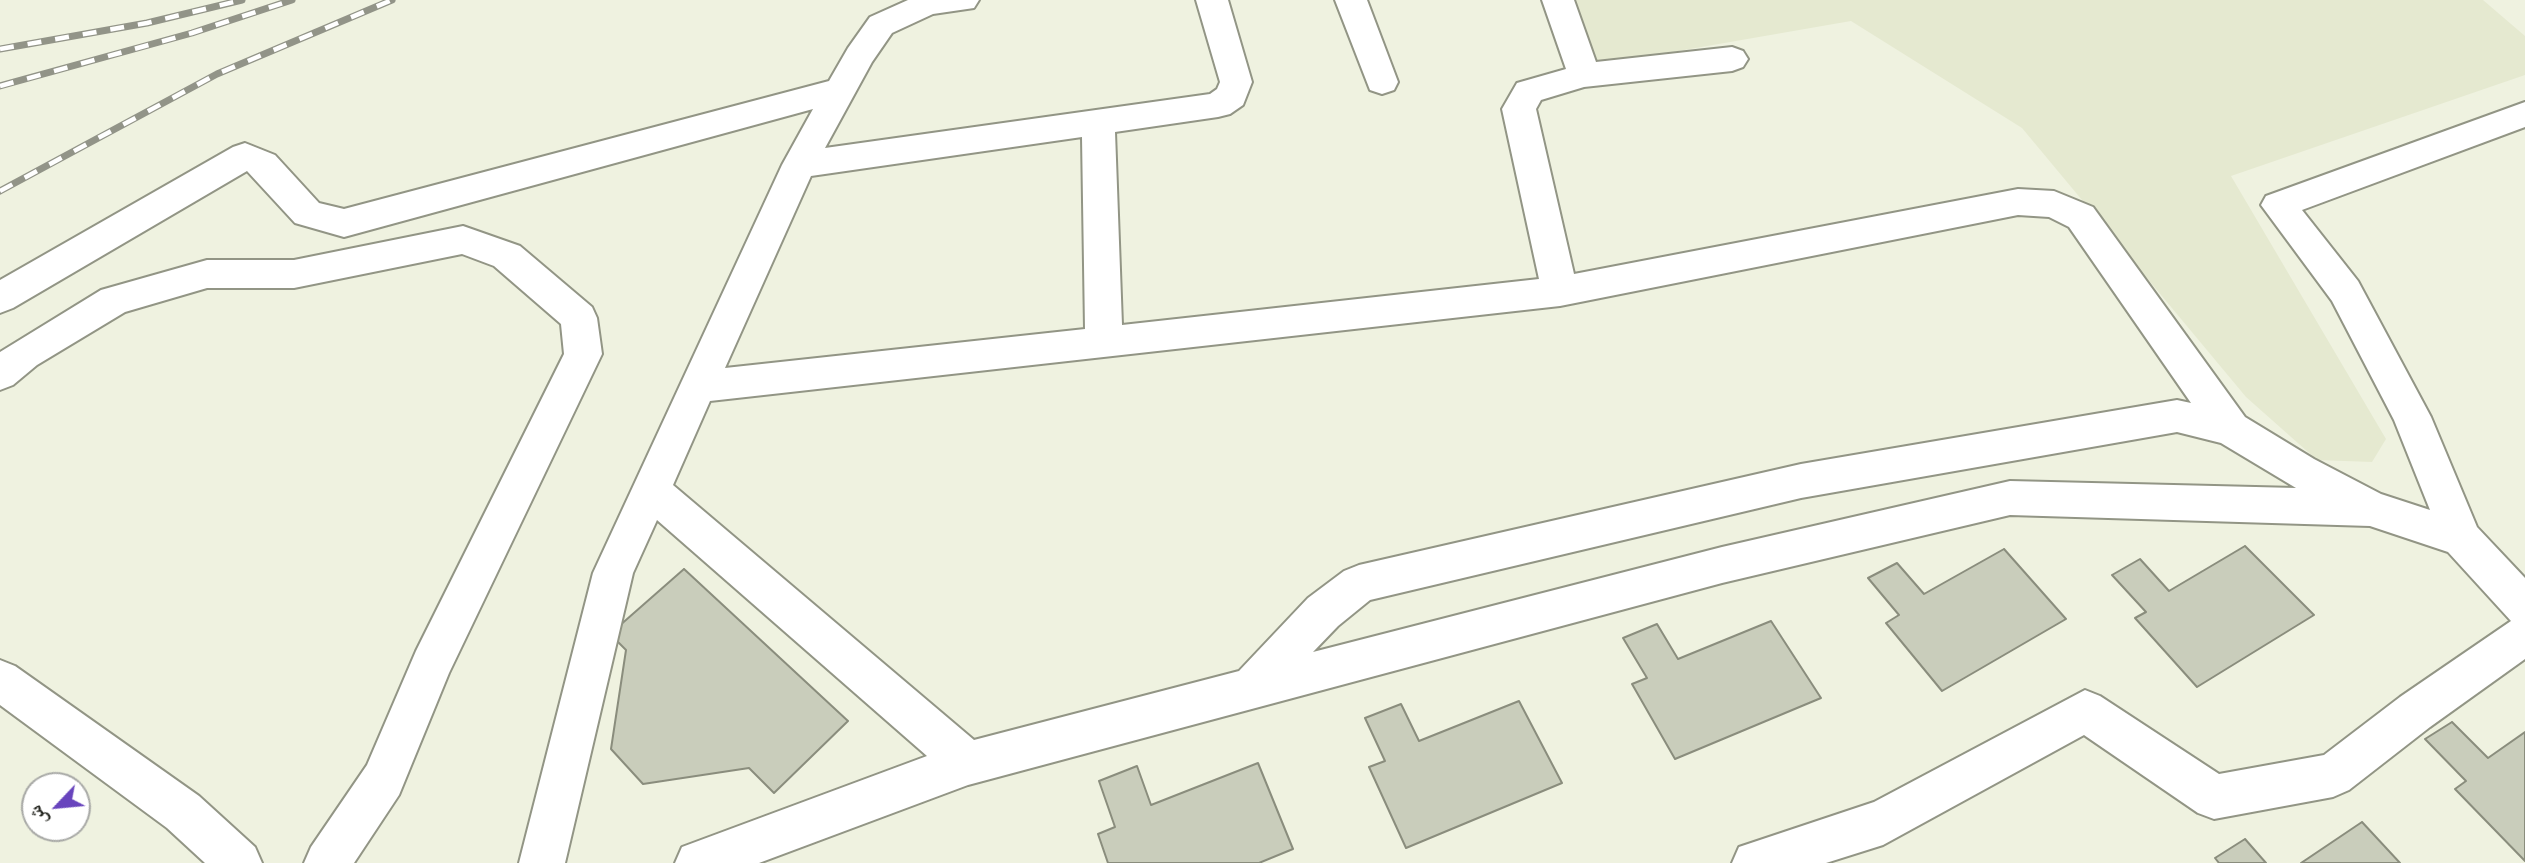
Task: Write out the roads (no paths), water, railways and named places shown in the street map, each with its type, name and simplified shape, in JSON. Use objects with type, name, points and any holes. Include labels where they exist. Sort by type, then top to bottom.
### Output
[{"type":"street","points":[[542,863],[613,573],[799,166],[840,90],[881,25],[928,4],[963,0]]},
{"type":"street","points":[[799,166],[1218,105],[1231,96],[1236,82],[1212,0]]},
{"type":"street","points":[[1351,0],[1382,82]]},
{"type":"street","points":[[1558,0],[1584,75]]},
{"type":"street","points":[[1560,291],[1519,109],[1529,91],[1584,75],[1732,59]]},
{"type":"street","points":[[0,298],[245,156],[263,163],[307,213],[344,223],[840,90]]},
{"type":"street","points":[[2525,114],[2278,205],[2345,291],[2412,417],[2462,539],[2525,607]]},
{"type":"street","points":[[1098,122],[1104,341]]},
{"type":"street","points":[[697,387],[1560,291],[2018,202],[2054,204],[2081,217],[2231,429]]},
{"type":"street","points":[[0,374],[24,354],[114,300],[193,277],[207,274],[294,274],[463,240],[507,256],[579,318],[583,354],[431,665],[383,780],[327,863]]},
{"type":"street","points":[[1252,688],[1323,612],[1359,584],[1801,481],[2176,416],[2231,429],[2300,471],[2370,508],[2462,539]]},
{"type":"street","points":[[650,490],[968,763]]},
{"type":"street","points":[[698,863],[968,763],[1721,565],[2010,498],[2370,508]]},
{"type":"street","points":[[1755,863],[1883,822],[2085,711],[2214,797],[2333,775],[2415,712],[2525,635]]},
{"type":"street","points":[[0,680],[183,812],[239,863]]},
{"type":"railway","points":[[0,49],[147,23],[242,0]]},
{"type":"railway","points":[[0,86],[192,33],[292,0]]},
{"type":"railway","points":[[0,191],[217,74],[392,0]]}]
